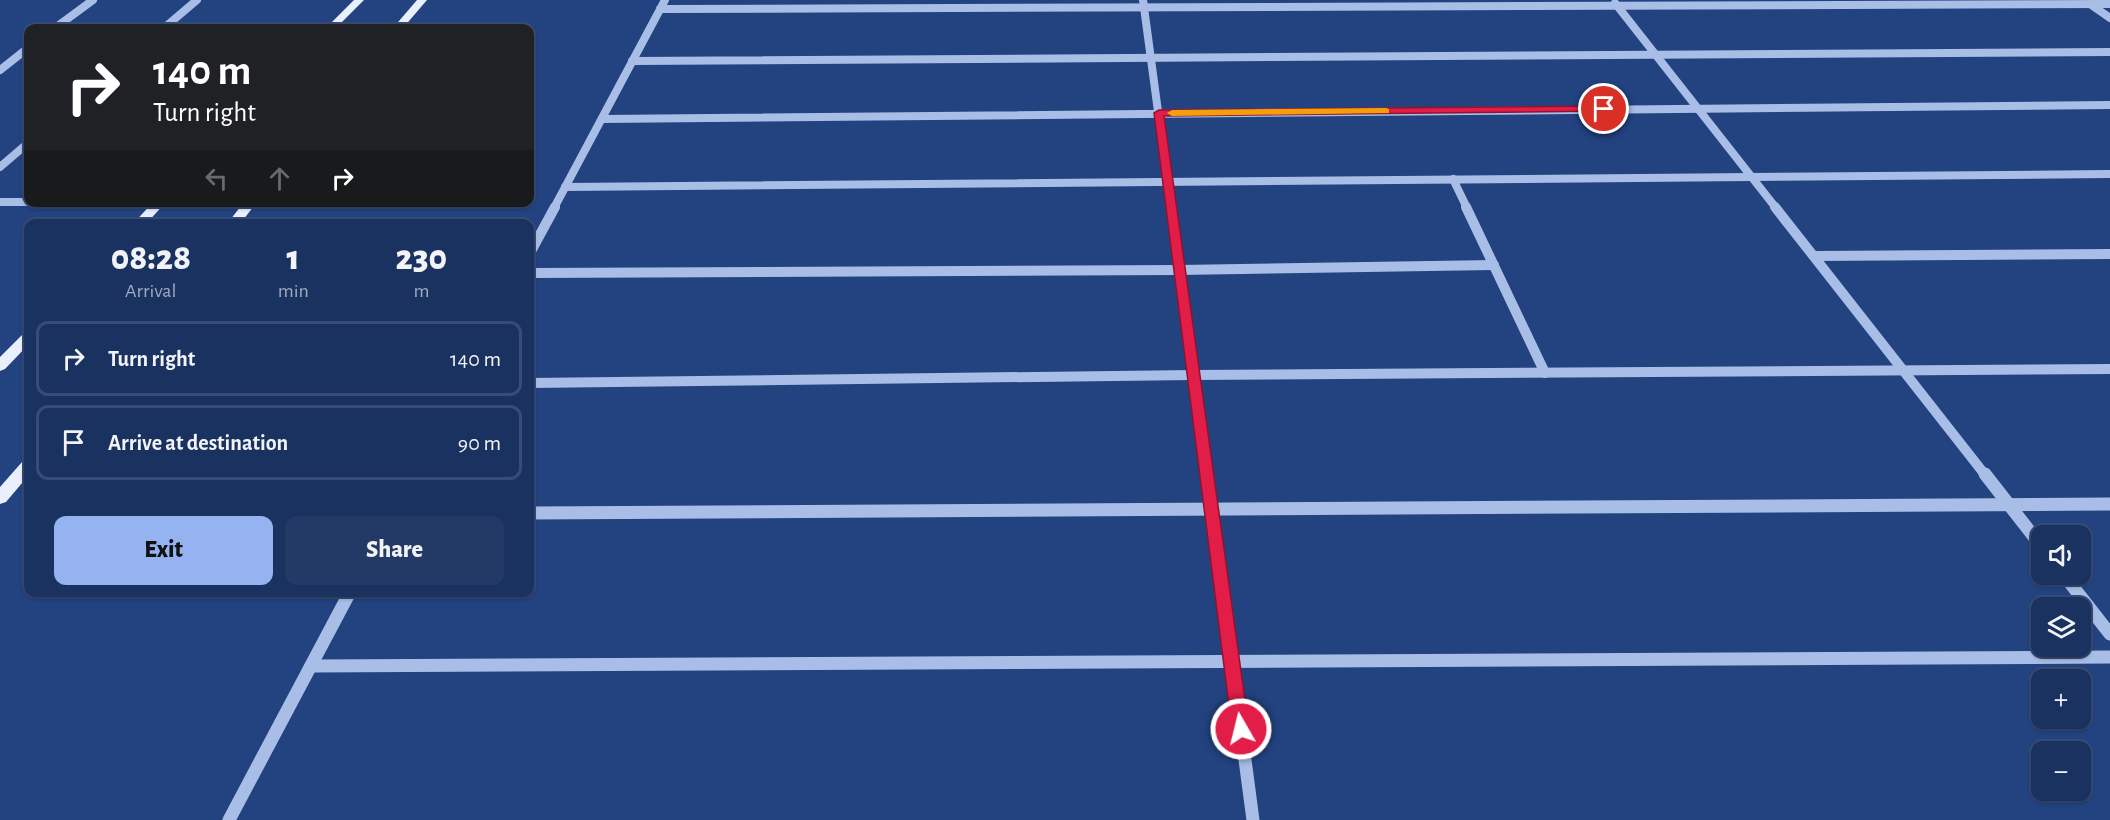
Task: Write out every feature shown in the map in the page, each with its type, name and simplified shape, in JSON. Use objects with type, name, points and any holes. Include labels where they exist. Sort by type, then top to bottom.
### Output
[{"type":"main road","points":[[335,24],[359,0]]},
{"type":"main road","points":[[401,24],[422,0]]},
{"type":"main road","points":[[144,219],[155,207]]},
{"type":"main road","points":[[237,219],[247,207]]},
{"type":"main road","points":[[0,366],[24,341]]},
{"type":"main road","points":[[0,498],[24,470]]},
{"type":"street","points":[[60,24],[93,0]]},
{"type":"street","points":[[169,24],[197,0]]},
{"type":"street","points":[[534,246],[665,0]]},
{"type":"street","points":[[660,9],[1144,4],[2087,2],[2110,4]]},
{"type":"street","points":[[2087,2],[2110,18]]},
{"type":"street","points":[[1616,3],[2031,533]]},
{"type":"street","points":[[1144,4],[1253,820]]},
{"type":"street","points":[[0,70],[24,51]]},
{"type":"street","points":[[632,61],[2110,52]]},
{"type":"street","points":[[602,119],[2110,105]]},
{"type":"street","points":[[0,168],[24,147]]},
{"type":"street","points":[[565,187],[2110,174]]},
{"type":"street","points":[[1453,179],[1545,373]]},
{"type":"street","points":[[0,202],[24,202]]},
{"type":"street","points":[[1814,256],[2110,254]]},
{"type":"street","points":[[534,273],[1179,270],[1494,265]]},
{"type":"street","points":[[534,383],[1193,375],[2110,369]]},
{"type":"street","points":[[534,513],[2110,504]]},
{"type":"street","points":[[2072,585],[2110,634]]},
{"type":"street","points":[[229,820],[347,597]]},
{"type":"street","points":[[311,666],[2110,657]]},
{"type":"slow traffic","points":[[1172,113],[1386,111]]},
{"type":"route","points":[[1241,729],[1159,113],[1604,109]]}]
